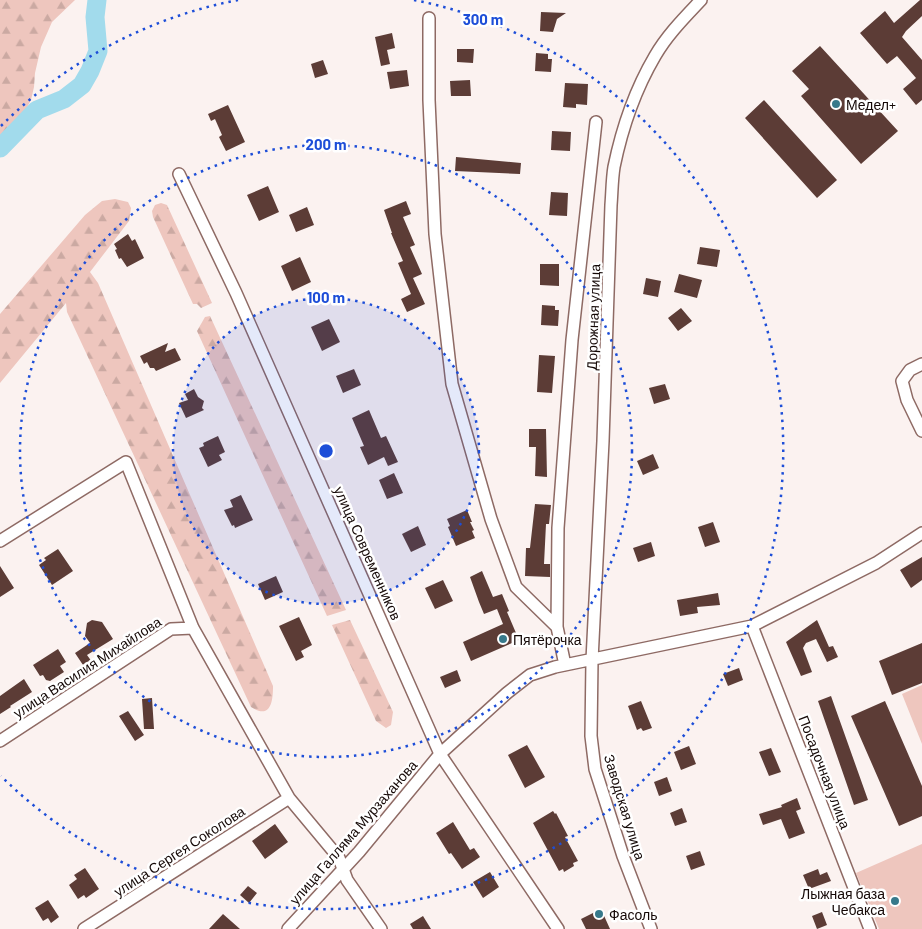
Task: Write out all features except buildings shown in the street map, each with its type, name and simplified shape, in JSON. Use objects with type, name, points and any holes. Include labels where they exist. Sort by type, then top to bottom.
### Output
[{"type":"street","name":"Дорожная улица","points":[[592,660],[614,169],[623,129],[635,95],[655,55],[676,27],[701,0]]},
{"type":"street","points":[[429,18],[435,234],[452,384],[491,519],[516,587],[557,628]]},
{"type":"street","points":[[565,665],[557,628],[558,528],[572,340],[596,122]]},
{"type":"street","name":"улица Современников","points":[[179,174],[236,293],[440,754],[558,929]]},
{"type":"street","points":[[922,364],[910,370],[902,381],[907,400],[922,431]]},
{"type":"street","points":[[0,541],[126,462],[193,628],[290,798],[339,858],[347,880],[381,929]]},
{"type":"street","name":"улица Галляма Мурзаханова","points":[[288,929],[344,869],[440,754],[530,675],[565,665],[752,626],[876,563],[922,533]]},
{"type":"street","name":"Посадочная улица","points":[[752,626],[870,929]]},
{"type":"street","name":"улица Василия Михайлова","points":[[0,742],[171,629],[193,628]]},
{"type":"street","name":"Заводская улица","points":[[592,660],[591,736],[595,769],[623,856],[651,929]]},
{"type":"street","name":"улица Сергея Соколова","points":[[84,929],[290,798]]},
{"type":"green space","points":[[0,0],[75,0],[52,22],[41,47],[31,100],[24,113],[0,138]]},
{"type":"green space","points":[[115,199],[128,202],[131,208],[129,221],[90,272],[98,283],[273,686],[270,707],[267,710],[263,711],[251,707],[67,312],[66,303],[0,383],[0,314],[85,215],[102,201]]},
{"type":"green space","points":[[161,203],[167,205],[212,303],[201,308],[197,304],[193,304],[153,217],[152,211],[155,205]]},
{"type":"green space","points":[[210,316],[346,610],[327,616],[197,331],[205,317]]},
{"type":"green space","points":[[350,620],[393,712],[391,725],[386,728],[376,721],[332,625]]},
{"type":"green space","points":[[922,685],[922,744],[902,694]]},
{"type":"green space","name":"Лыжная база Чебакса","points":[[922,844],[922,929],[879,929],[856,873]]},
{"type":"waterway","points":[[0,148],[37,110],[64,99],[82,85],[98,51],[95,17],[97,0]]},
{"type":"place","name":"Медел+","points":[[836,104]]},
{"type":"place","name":"Пятёрочка","points":[[503,639]]},
{"type":"place","name":"Лыжная база Чебакса","points":[[895,901]]},
{"type":"place","name":"Фасоль","points":[[599,914]]}]
